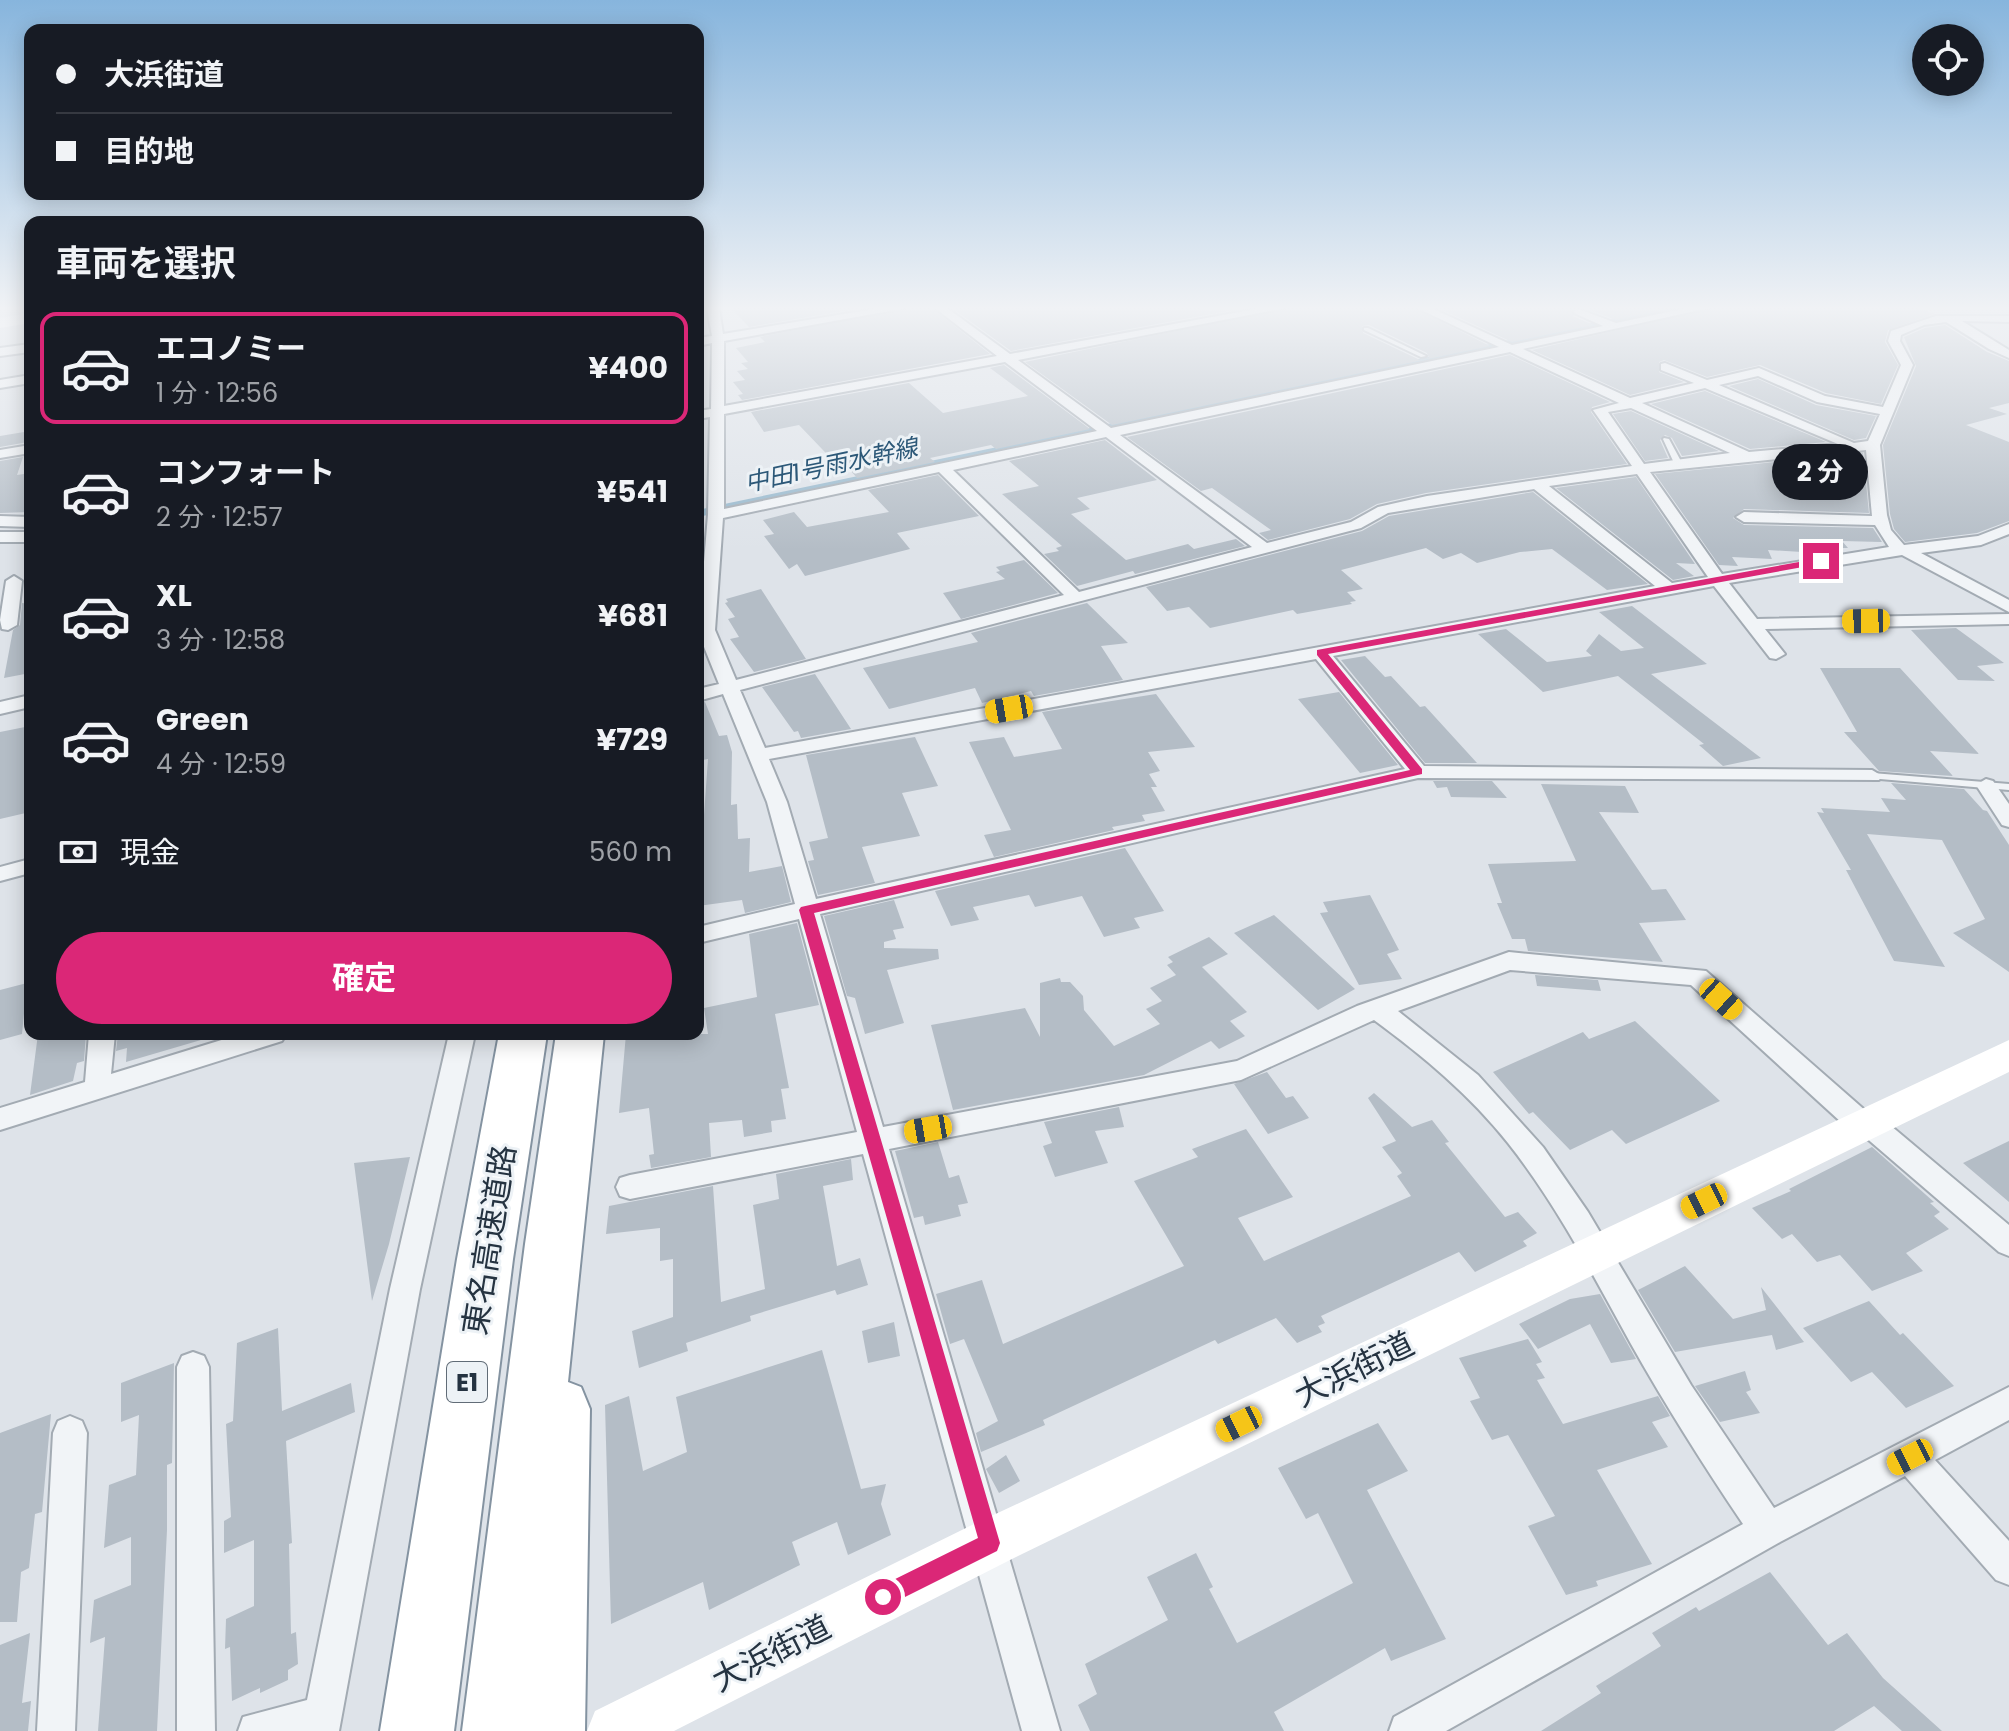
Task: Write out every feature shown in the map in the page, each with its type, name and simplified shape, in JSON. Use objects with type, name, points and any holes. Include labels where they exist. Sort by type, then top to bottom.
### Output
[{"type":"highway","name":"東名高速道路","points":[[417,1731],[483,1275],[522,1040]]},
{"type":"highway","points":[[499,1731],[553,1244],[579,1040]]},
{"type":"highway","points":[[548,1731],[559,1423],[553,1244]]},
{"type":"street","points":[[717,389],[716,512],[706,630],[777,802],[1041,1731]]},
{"type":"street","points":[[704,414],[844,389]]},
{"type":"street","points":[[1048,389],[1264,548]]},
{"type":"street","points":[[716,512],[887,471],[949,463],[1290,389]]},
{"type":"street","points":[[1600,389],[1748,456]]},
{"type":"street","points":[[1688,389],[1600,410],[1718,580],[1776,654]]},
{"type":"street","points":[[1718,389],[1852,445]]},
{"type":"street","points":[[1798,389],[1822,399],[1889,412]]},
{"type":"street","points":[[1898,389],[1873,445],[1884,531],[1903,550],[2009,607]]},
{"type":"street","points":[[704,694],[1356,525],[1383,510],[1427,500],[1678,463],[1873,445]]},
{"type":"street","points":[[0,454],[24,450]]},
{"type":"street","points":[[949,463],[1075,597]]},
{"type":"street","points":[[1537,484],[1669,589]]},
{"type":"street","points":[[1744,517],[1881,521]]},
{"type":"street","points":[[0,521],[24,522]]},
{"type":"street","points":[[759,755],[1718,580],[1981,540],[2009,529]]},
{"type":"street","points":[[0,537],[24,537]]},
{"type":"street","points":[[8,625],[15,581]]},
{"type":"street","points":[[1752,624],[2009,619]]},
{"type":"street","points":[[1321,653],[1418,772]]},
{"type":"street","points":[[0,708],[24,702]]},
{"type":"street","points":[[704,934],[1418,772],[1872,776]]},
{"type":"street","points":[[1986,785],[2009,820]]},
{"type":"street","points":[[0,874],[24,868]]},
{"type":"street","points":[[630,1187],[1241,1070],[1377,1009],[1509,961],[1697,977],[2009,1243]]},
{"type":"street","points":[[1377,1009],[1434,1052],[1515,1132],[1555,1185],[1599,1252],[1630,1312],[1699,1427],[1768,1530]]},
{"type":"street","points":[[97,1089],[101,1040]]},
{"type":"street","points":[[0,1119],[254,1040]]},
{"type":"street","points":[[257,1731],[322,1723],[405,1289],[461,1040]]},
{"type":"street","name":"大浜街道","points":[[615,1731],[990,1543],[2009,1055]]},
{"type":"street","points":[[193,1367],[196,1731]]},
{"type":"street","points":[[1408,1731],[1768,1530],[2009,1403]]},
{"type":"street","points":[[56,1731],[70,1433]]},
{"type":"street","points":[[1910,1457],[2009,1567]]},
{"type":"lane","points":[[1655,414],[1663,427]]},
{"type":"lane","points":[[1666,439],[1678,463]]},
{"type":"lane","points":[[1872,776],[2009,787]]},
{"type":"water","points":[[1276,389],[1306,389],[704,516],[704,509]]},
{"type":"building","points":[[739,389],[802,389],[742,400],[738,395],[743,394]]},
{"type":"building","points":[[878,389],[916,389],[943,413],[1028,396],[1018,389],[1036,389],[1090,429],[996,449],[991,445],[930,458],[935,462],[857,478],[851,471],[844,472],[799,425],[764,432],[751,412]]},
{"type":"building","points":[[1062,389],[1285,389],[1112,425]]},
{"type":"building","points":[[1352,389],[1582,389],[1610,402],[1592,407],[1591,412],[1627,464],[1426,493],[1377,504],[1350,519],[1268,540],[1259,533],[1271,530],[1212,488],[1201,491],[1127,437]]},
{"type":"building","points":[[1616,389],[1656,389],[1630,395]]},
{"type":"building","points":[[1735,389],[1780,389],[1816,405],[1876,416],[1866,438],[1854,440]]},
{"type":"building","points":[[1816,389],[1888,389],[1881,404]]},
{"type":"building","points":[[1906,389],[2009,389],[2009,403],[1989,408],[2007,414],[1966,425],[2009,442],[2009,521],[1977,533],[1905,542],[1894,529],[1890,514],[1883,445]]},
{"type":"building","points":[[1705,391],[1826,442],[1750,449],[1651,404]]},
{"type":"building","points":[[1631,411],[1719,451],[1682,456],[1672,438],[1665,435],[1660,440],[1668,458],[1645,461],[1613,414]]},
{"type":"building","points":[[24,432],[24,443],[0,447],[0,436]]},
{"type":"building","points":[[1105,440],[1157,480],[1077,498],[1090,509],[1071,514],[1126,560],[1188,544],[1194,549],[1236,539],[1245,546],[1077,586],[1044,554],[1059,551],[1056,548],[1062,546],[1002,494],[1039,486],[1009,461]]},
{"type":"building","points":[[1863,453],[1869,513],[1744,509],[1733,518],[1744,525],[1873,528],[1882,542],[1842,541],[1848,548],[1814,548],[1818,553],[1768,550],[1772,559],[1732,557],[1738,566],[1719,565],[1655,474]]},
{"type":"building","points":[[23,457],[17,475],[24,474],[24,512],[0,513],[0,461]]},
{"type":"building","points":[[938,475],[979,516],[897,533],[910,549],[805,576],[797,564],[789,569],[764,536],[774,534],[763,520],[794,512],[807,527],[889,512],[868,490]]},
{"type":"building","points":[[1636,477],[1695,564],[1676,563],[1694,576],[1673,580],[1556,488]]},
{"type":"building","points":[[1533,492],[1648,584],[1607,590],[1552,549],[1520,552],[1477,563],[1461,553],[1443,559],[1426,548],[1341,570],[1363,589],[1347,592],[1356,601],[1350,602],[1352,604],[1297,614],[1293,610],[1210,628],[1189,607],[1167,611],[1146,587],[1362,531],[1389,516]]},
{"type":"building","points":[[1024,560],[1058,593],[961,619],[943,593],[1005,579],[996,572],[1000,571],[996,567]]},
{"type":"building","points":[[761,589],[806,659],[754,672],[730,639],[739,637],[728,619],[735,617],[725,603],[728,602],[726,599]]},
{"type":"building","points":[[24,603],[24,674],[4,678],[13,630],[20,625]]},
{"type":"building","points":[[1087,603],[1128,643],[1101,646],[1123,680],[1034,696],[1031,691],[982,703],[975,688],[889,709],[863,668],[978,642],[971,633]]},
{"type":"building","points":[[1632,606],[1707,664],[1651,674],[1761,758],[1723,766],[1699,745],[1704,744],[1618,676],[1543,692],[1478,634],[1506,629],[1547,662],[1592,656],[1586,651],[1599,634],[1621,651],[1644,648],[1599,612]]},
{"type":"building","points":[[1956,628],[2004,663],[1977,666],[1995,681],[1958,680],[1911,630]]},
{"type":"building","points":[[1365,656],[1385,677],[1391,676],[1420,707],[1425,706],[1477,763],[1425,763],[1341,660]]},
{"type":"building","points":[[1820,668],[1900,668],[1979,754],[1930,751],[1953,776],[1879,771],[1844,732],[1857,732]]},
{"type":"building","points":[[815,674],[851,729],[801,738],[762,687]]},
{"type":"building","points":[[1339,692],[1398,765],[1360,773],[1298,699]]},
{"type":"building","points":[[1156,694],[1195,747],[1148,752],[1160,771],[1149,774],[1157,787],[1151,787],[1165,811],[1142,815],[1145,821],[1112,827],[1114,830],[994,857],[984,835],[1011,830],[969,742],[1004,737],[1014,757],[1062,749],[1042,712]]},
{"type":"building","points":[[704,702],[719,736],[727,735],[732,752],[731,805],[737,804],[738,839],[750,838],[749,872],[782,866],[791,902],[745,913],[742,900],[704,905],[704,815],[708,759],[704,760]]},
{"type":"building","points":[[24,727],[24,813],[0,819],[0,732]]},
{"type":"building","points":[[915,737],[938,786],[902,793],[920,836],[862,847],[875,883],[818,895],[808,861],[814,860],[809,842],[828,838],[806,755]]},
{"type":"building","points":[[1433,781],[1492,781],[1507,798],[1451,797],[1447,787],[1437,788]]},
{"type":"building","points":[[1891,783],[1964,789],[1987,811],[2009,845],[2009,972],[1953,933],[1985,919],[1942,840],[1867,834],[1945,967],[1894,961],[1846,870],[1851,870],[1817,812],[1824,813],[1821,808],[1890,812],[1881,798],[1906,800]]},
{"type":"building","points":[[1541,784],[1625,786],[1639,813],[1599,812],[1652,890],[1666,889],[1686,920],[1639,923],[1663,962],[1528,951],[1525,939],[1512,939],[1497,903],[1502,903],[1488,864],[1576,861]]},
{"type":"building","points":[[1125,848],[1164,911],[1134,918],[1140,928],[1104,937],[1082,896],[1035,907],[1029,895],[973,907],[979,920],[951,926],[935,891]]},
{"type":"building","points":[[1370,895],[1399,950],[1387,954],[1402,979],[1359,985],[1320,913],[1328,912],[1323,902]]},
{"type":"building","points":[[894,900],[904,928],[893,930],[896,939],[884,942],[884,948],[938,949],[939,959],[887,970],[904,1023],[865,1034],[855,998],[847,996],[824,916]]},
{"type":"building","points":[[1274,915],[1355,989],[1318,1010],[1234,933]]},
{"type":"building","points":[[797,923],[819,1005],[775,1014],[789,1088],[781,1089],[786,1119],[771,1121],[772,1132],[744,1137],[742,1120],[709,1123],[711,1157],[651,1168],[649,1155],[654,1154],[649,1108],[619,1113],[625,1040],[704,1040],[704,1034],[708,1034],[704,1008],[757,997],[749,934]]},
{"type":"building","points":[[1209,937],[1228,954],[1202,967],[1247,1012],[1230,1021],[1245,1036],[1219,1049],[1211,1041],[1144,1075],[953,1110],[931,1025],[1025,1008],[1040,1037],[1040,983],[1060,978],[1061,982],[1070,982],[1083,996],[1084,1010],[1114,1046],[1160,1024],[1146,1009],[1162,1001],[1150,988],[1176,975],[1167,965],[1173,962],[1168,957]]},
{"type":"building","points":[[1535,975],[1598,980],[1601,991],[1537,986]]},
{"type":"building","points":[[24,984],[22,1034],[0,1040],[0,990]]},
{"type":"building","points":[[1635,1021],[1720,1101],[1626,1144],[1612,1130],[1570,1150],[1533,1112],[1529,1114],[1493,1072],[1583,1032],[1589,1039]]},
{"type":"building","points":[[37,1040],[86,1040],[84,1061],[77,1063],[73,1081],[30,1095]]},
{"type":"building","points":[[117,1040],[201,1040],[126,1062],[127,1048],[116,1051]]},
{"type":"building","points":[[1267,1072],[1286,1098],[1293,1096],[1309,1118],[1268,1134],[1234,1084]]},
{"type":"building","points":[[1374,1093],[1412,1127],[1432,1120],[1449,1142],[1445,1143],[1505,1217],[1518,1212],[1537,1233],[1523,1241],[1527,1246],[1475,1272],[1459,1252],[1321,1316],[1325,1323],[1318,1326],[1322,1332],[1297,1343],[1276,1318],[1218,1344],[1215,1340],[1043,1420],[1045,1425],[981,1452],[976,1433],[998,1421],[964,1339],[950,1344],[936,1294],[982,1280],[1003,1344],[1184,1266],[1134,1181],[1198,1157],[1192,1149],[1246,1129],[1293,1197],[1238,1218],[1264,1261],[1411,1196],[1397,1176],[1402,1173],[1382,1147],[1396,1141],[1368,1098]]},
{"type":"building","points":[[1119,1107],[1124,1127],[1095,1131],[1108,1163],[1055,1177],[1043,1146],[1052,1143],[1044,1122]]},
{"type":"building","points":[[2009,1141],[2009,1202],[1963,1163]]},
{"type":"building","points":[[938,1142],[949,1178],[959,1175],[968,1203],[958,1205],[961,1216],[925,1225],[923,1216],[914,1218],[895,1151]]},
{"type":"building","points":[[1872,1147],[1934,1202],[1930,1203],[1940,1212],[1934,1216],[1949,1229],[1906,1253],[1923,1271],[1872,1291],[1840,1255],[1817,1262],[1792,1234],[1782,1239],[1752,1208],[1791,1191],[1789,1189]]},
{"type":"building","points":[[410,1157],[389,1244],[372,1301],[354,1163]]},
{"type":"building","points":[[851,1159],[853,1180],[823,1186],[837,1266],[860,1258],[868,1285],[837,1295],[835,1290],[750,1316],[751,1321],[686,1343],[688,1351],[639,1368],[632,1331],[673,1317],[673,1259],[660,1261],[660,1228],[606,1234],[609,1206],[713,1186],[721,1302],[765,1289],[753,1205],[779,1199],[776,1174]]},
{"type":"building","points":[[1685,1266],[1733,1319],[1766,1310],[1761,1287],[1804,1342],[1776,1350],[1772,1335],[1675,1352],[1638,1290]]},
{"type":"building","points":[[1600,1294],[1636,1359],[1611,1363],[1590,1324],[1538,1349],[1519,1324],[1570,1299]]},
{"type":"building","points":[[1869,1301],[1954,1386],[1906,1408],[1872,1372],[1851,1382],[1803,1328]]},
{"type":"building","points":[[894,1322],[900,1356],[868,1363],[862,1331]]},
{"type":"building","points":[[278,1328],[282,1411],[351,1383],[355,1412],[286,1441],[292,1543],[289,1544],[291,1634],[296,1632],[298,1664],[288,1670],[288,1680],[232,1701],[230,1647],[225,1649],[226,1619],[254,1606],[254,1540],[224,1553],[224,1521],[231,1517],[226,1424],[233,1421],[237,1343]]},
{"type":"building","points":[[1528,1339],[1542,1362],[1536,1364],[1545,1378],[1537,1380],[1563,1424],[1658,1396],[1670,1416],[1652,1422],[1668,1447],[1597,1470],[1652,1564],[1596,1581],[1598,1586],[1566,1595],[1528,1526],[1555,1516],[1508,1435],[1492,1440],[1470,1401],[1480,1398],[1459,1358]]},
{"type":"building","points":[[822,1350],[861,1489],[886,1484],[881,1504],[891,1535],[848,1555],[837,1522],[792,1542],[800,1565],[709,1610],[703,1582],[611,1624],[605,1405],[629,1396],[643,1471],[687,1452],[676,1397]]},
{"type":"building","points":[[174,1363],[172,1463],[167,1465],[167,1530],[157,1731],[98,1731],[105,1637],[90,1643],[94,1600],[131,1585],[131,1537],[104,1548],[109,1485],[136,1475],[139,1415],[121,1422],[121,1383]]},
{"type":"building","points":[[1745,1371],[1751,1390],[1746,1392],[1760,1413],[1720,1422],[1695,1386]]},
{"type":"building","points":[[51,1414],[42,1512],[35,1514],[29,1568],[21,1572],[17,1622],[0,1622],[0,1433]]},
{"type":"building","points":[[1378,1423],[1408,1471],[1367,1490],[1446,1639],[1391,1661],[1385,1648],[1274,1712],[1284,1731],[1090,1731],[1078,1705],[1097,1694],[1085,1664],[1168,1620],[1147,1577],[1196,1553],[1213,1587],[1209,1589],[1237,1643],[1353,1583],[1318,1513],[1306,1519],[1278,1468]]},
{"type":"building","points":[[1006,1455],[1020,1481],[999,1493],[986,1469]]},
{"type":"building","points":[[1770,1572],[1828,1645],[1847,1633],[1883,1678],[1942,1731],[1902,1731],[1874,1706],[1834,1731],[1541,1731],[1601,1693],[1596,1686],[1661,1646],[1652,1633],[1696,1607],[1699,1611]]},
{"type":"building","points":[[30,1633],[22,1703],[31,1701],[28,1731],[0,1731],[0,1645]]},
{"type":"route","points":[[883,1597],[990,1543],[806,910],[1418,772],[1321,653],[1821,561]]},
{"type":"water label","name":"中田1号雨水幹線","points":[[831,465]]}]
